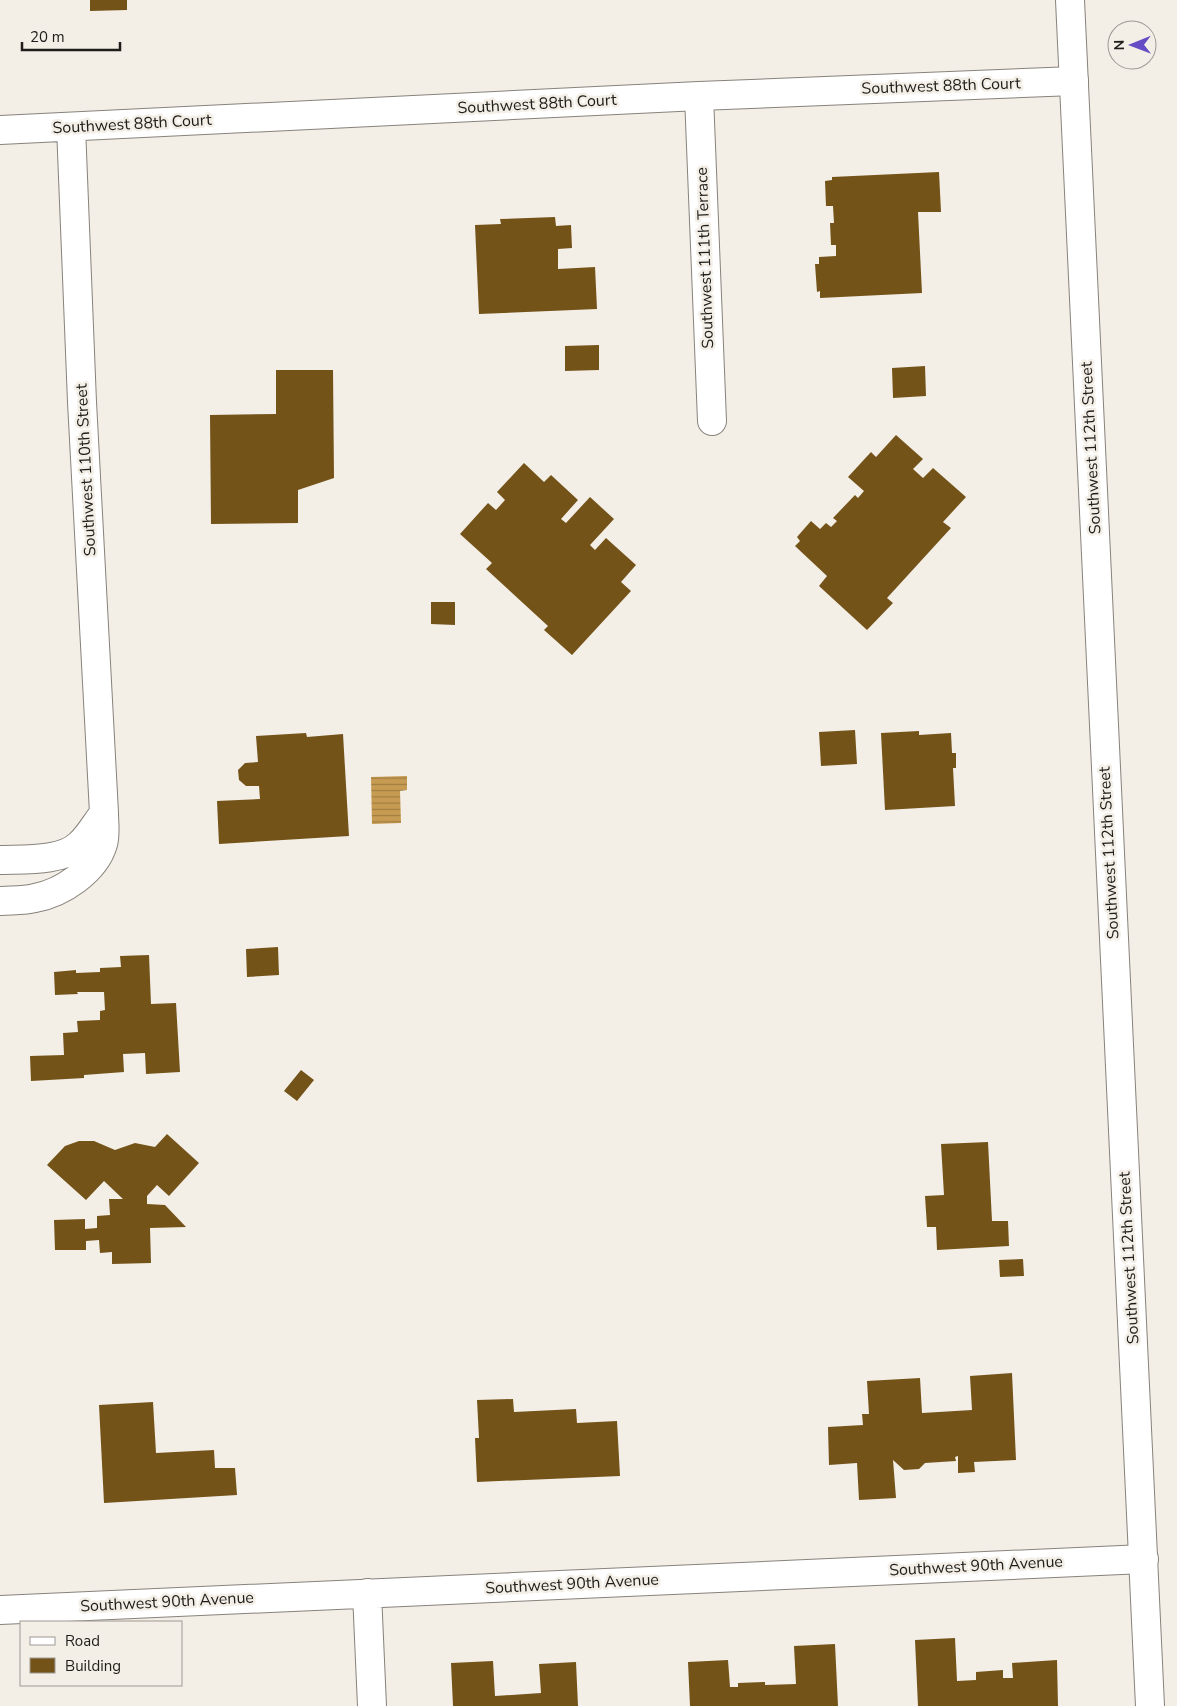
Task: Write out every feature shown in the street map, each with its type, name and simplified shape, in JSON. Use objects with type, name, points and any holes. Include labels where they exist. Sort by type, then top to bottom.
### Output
[{"type":"street","name":"Southwest 112th Street","points":[[1070,0],[1150,1706]]},
{"type":"street","name":"Southwest 88th Court","points":[[0,130],[699,96],[1074,81]]},
{"type":"street","name":"Southwest 111th Terrace","points":[[699,96],[712,421]]},
{"type":"street","name":"Southwest 110th Street","points":[[0,900],[35,899],[56,892],[80,876],[98,858],[104,842],[82,402],[71,127]]},
{"type":"street","points":[[0,860],[40,859],[59,856],[79,846],[104,813]]},
{"type":"street","name":"Southwest 90th Avenue","points":[[0,1610],[1144,1559]]},
{"type":"street","points":[[367,1593],[372,1706]]},
{"type":"shaded area","points":[[407,776],[407,790],[400,791],[401,823],[372,824],[371,777]]},
{"type":"building","points":[[90,0],[127,0],[127,10],[90,11]]},
{"type":"building","points":[[939,172],[941,212],[918,212],[922,293],[820,298],[820,291],[817,292],[815,264],[819,264],[819,257],[836,256],[836,245],[831,245],[830,223],[834,223],[833,206],[826,206],[825,181],[832,180],[832,177]]},
{"type":"building","points":[[555,217],[556,226],[571,225],[572,248],[558,249],[558,269],[595,267],[597,309],[479,314],[475,225],[501,224],[500,219]]},
{"type":"building","points":[[599,345],[599,370],[565,371],[565,346]]},
{"type":"building","points":[[925,366],[926,396],[893,398],[892,368]]},
{"type":"building","points":[[276,370],[333,370],[334,478],[298,490],[298,523],[211,524],[210,415],[276,414]]},
{"type":"building","points":[[896,435],[923,459],[913,469],[923,478],[933,468],[966,497],[943,522],[951,528],[887,598],[893,603],[867,630],[819,586],[827,576],[795,546],[800,541],[797,537],[811,521],[820,529],[826,523],[831,527],[837,521],[833,518],[855,495],[858,498],[864,491],[848,477],[871,452],[876,457]]},
{"type":"building","points":[[524,463],[544,482],[551,475],[578,500],[561,519],[566,523],[590,497],[614,519],[590,545],[595,550],[606,538],[636,565],[621,582],[631,591],[572,655],[544,630],[548,626],[486,569],[492,563],[460,534],[488,503],[496,510],[505,500],[497,492]]},
{"type":"building","points":[[431,602],[455,602],[455,625],[431,624]]},
{"type":"building","points":[[855,730],[857,764],[821,766],[819,732]]},
{"type":"building","points":[[919,731],[919,735],[951,733],[952,753],[956,753],[956,768],[953,768],[955,806],[885,810],[881,733]]},
{"type":"building","points":[[306,733],[307,737],[343,734],[349,836],[219,844],[217,801],[260,799],[259,786],[246,786],[239,780],[238,770],[245,763],[258,762],[256,736]]},
{"type":"building","points":[[278,947],[279,975],[247,977],[246,949]]},
{"type":"building","points":[[149,955],[151,1004],[176,1003],[180,1072],[146,1074],[145,1053],[123,1054],[124,1072],[84,1075],[84,1078],[31,1081],[30,1056],[64,1055],[63,1033],[78,1032],[77,1021],[100,1020],[100,1011],[105,1010],[104,992],[77,992],[78,994],[55,995],[54,972],[76,970],[76,973],[100,972],[100,968],[121,967],[120,956]]},
{"type":"building","points":[[301,1070],[314,1080],[297,1101],[284,1091]]},
{"type":"building","points":[[167,1134],[199,1163],[169,1196],[157,1185],[147,1196],[147,1204],[165,1205],[186,1227],[150,1228],[151,1263],[112,1264],[112,1252],[100,1253],[99,1240],[86,1241],[86,1250],[55,1250],[54,1220],[85,1219],[85,1229],[97,1228],[97,1216],[110,1215],[109,1199],[123,1199],[104,1181],[86,1200],[47,1165],[65,1146],[79,1141],[94,1141],[115,1150],[135,1143],[155,1147]]},
{"type":"building","points":[[988,1142],[992,1221],[1008,1221],[1009,1246],[937,1250],[936,1227],[927,1227],[925,1196],[944,1195],[941,1144]]},
{"type":"building","points":[[1023,1259],[1024,1276],[1000,1277],[999,1260]]},
{"type":"building","points":[[1012,1373],[1016,1460],[974,1462],[975,1472],[958,1473],[958,1456],[955,1457],[956,1461],[925,1463],[919,1469],[904,1470],[893,1460],[896,1498],[859,1500],[857,1463],[829,1465],[828,1427],[863,1425],[862,1414],[869,1414],[867,1381],[920,1378],[922,1413],[972,1410],[970,1376]]},
{"type":"building","points":[[513,1399],[514,1412],[576,1409],[577,1423],[617,1421],[620,1476],[477,1482],[475,1438],[479,1438],[477,1400]]},
{"type":"building","points":[[153,1402],[156,1453],[214,1450],[215,1468],[235,1468],[237,1495],[104,1503],[99,1405]]},
{"type":"building","points":[[955,1638],[957,1681],[976,1680],[976,1672],[1003,1670],[1003,1678],[1013,1678],[1012,1663],[1057,1660],[1058,1706],[918,1706],[915,1640]]},
{"type":"building","points":[[835,1644],[838,1706],[690,1706],[688,1662],[728,1660],[730,1687],[738,1687],[738,1683],[765,1682],[765,1685],[796,1684],[794,1646]]},
{"type":"building","points":[[493,1661],[495,1696],[541,1693],[539,1664],[576,1662],[578,1706],[453,1706],[451,1663]]}]
